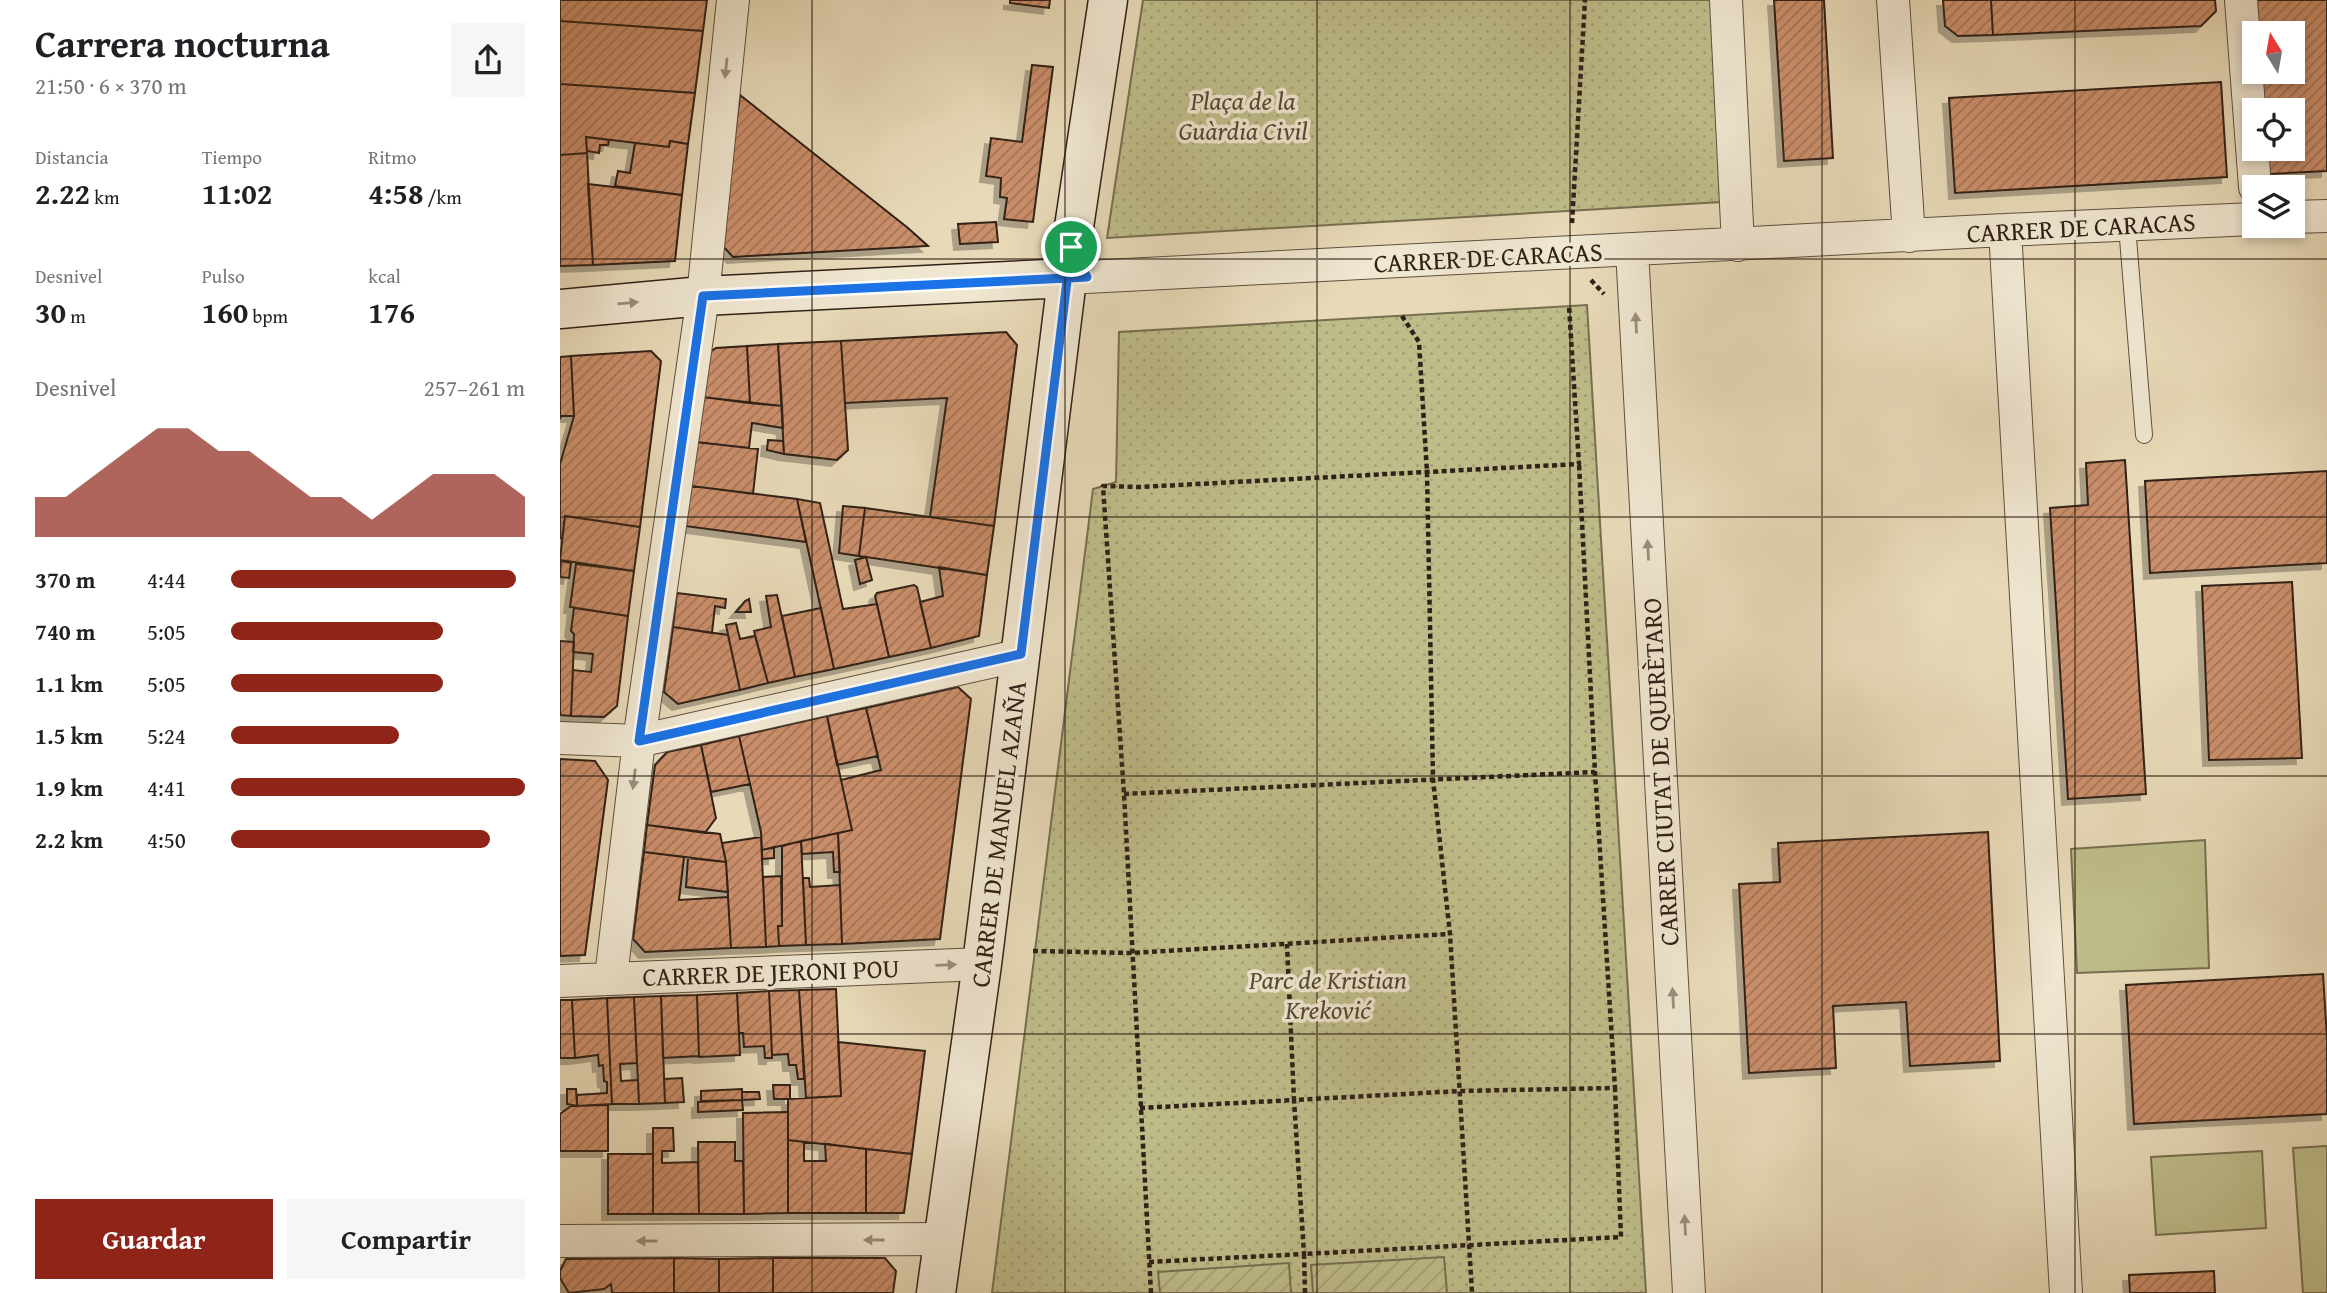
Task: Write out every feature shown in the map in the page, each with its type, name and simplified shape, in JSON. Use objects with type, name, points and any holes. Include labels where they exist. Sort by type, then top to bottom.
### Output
[{"type":"street","points":[[611,977],[639,741],[703,296],[733,0]]},
{"type":"street","name":"CARRER DE MANUEL AZAÑA","points":[[936,1293],[982,964],[1068,278],[1108,0]]},
{"type":"street","points":[[1726,0],[1738,245]]},
{"type":"street","points":[[1894,0],[1909,236]]},
{"type":"street","points":[[2241,0],[2254,175]]},
{"type":"street","points":[[2305,217],[2327,216]]},
{"type":"street","name":"CARRER DE CARACAS","points":[[1068,278],[1576,267],[1632,250],[2242,220]]},
{"type":"street","points":[[2006,230],[2066,1293]]},
{"type":"street","name":"CARRER CIUTAT DE QUERÈTARO","points":[[1632,250],[1689,1293]]},
{"type":"street","points":[[560,309],[703,296],[1068,278]]},
{"type":"street","points":[[560,738],[639,741],[1021,654]]},
{"type":"street","name":"CARRER DE JERONI POU","points":[[560,981],[982,964]]},
{"type":"street","points":[[560,1241],[943,1239]]},
{"type":"lane","points":[[2127,226],[2144,435]]},
{"type":"path","points":[[1585,0],[1572,211],[1576,267],[1608,298]]},
{"type":"path","points":[[1149,1262],[1621,1237],[1615,1088],[1569,306]]},
{"type":"path","points":[[1402,316],[1419,342],[1427,472],[1433,779],[1450,934],[1472,1293]]},
{"type":"path","points":[[1151,1293],[1124,794],[1103,486],[1140,487],[1579,464]]},
{"type":"path","points":[[1124,794],[1595,772]]},
{"type":"path","points":[[1033,951],[1132,953],[1450,934]]},
{"type":"path","points":[[1287,944],[1305,1293]]},
{"type":"path","points":[[1140,1108],[1460,1091],[1615,1088]]},
{"type":"green space","name":"Plaça de la Guàrdia Civil","points":[[1143,0],[1712,0],[1721,202],[1107,238]]},
{"type":"green space","name":"Parc de Kristian Kreković","points":[[1587,305],[1646,1293],[992,1293],[1093,489],[1116,482],[1119,332]]},
{"type":"green space","points":[[2205,840],[2209,968],[2077,973],[2071,849]]},
{"type":"green space","points":[[2327,1146],[2327,1293],[2303,1293],[2293,1148]]},
{"type":"green space","points":[[2262,1151],[2266,1228],[2156,1235],[2151,1157]]},
{"type":"green space","points":[[1444,1257],[1447,1293],[1313,1293],[1311,1265]]},
{"type":"green space","points":[[1289,1263],[1291,1293],[1160,1293],[1158,1272]]},
{"type":"building","points":[[560,0],[707,0],[703,31],[560,21]]},
{"type":"building","points":[[1010,0],[1050,0],[1049,8],[1010,3]]},
{"type":"building","points":[[1774,0],[1824,0],[1833,158],[1784,161]]},
{"type":"building","points":[[1943,0],[1991,0],[1993,35],[1958,36],[1945,26]]},
{"type":"building","points":[[1991,0],[2215,0],[2216,11],[2201,26],[1993,35]]},
{"type":"building","points":[[2256,0],[2327,0],[2327,171],[2269,174],[2268,161],[2305,161],[2305,98],[2263,98],[2262,84],[2305,84],[2305,21],[2257,21]]},
{"type":"building","points":[[560,21],[703,31],[695,93],[560,84]]},
{"type":"building","points":[[1032,65],[1053,67],[1033,222],[1004,219],[1007,198],[1000,197],[1001,178],[986,176],[991,138],[1022,142]]},
{"type":"building","points":[[2221,82],[2227,177],[1955,193],[1949,98]]},
{"type":"building","points":[[560,84],[695,93],[688,144],[670,141],[669,147],[586,137],[587,153],[560,155]]},
{"type":"building","points":[[740,95],[928,246],[733,257],[721,244]]},
{"type":"building","points":[[586,137],[609,140],[608,145],[600,145],[599,153],[587,151]]},
{"type":"building","points":[[670,141],[688,144],[682,195],[615,186],[618,171],[630,173],[635,143],[669,147]]},
{"type":"building","points":[[587,153],[593,265],[560,266],[560,155]]},
{"type":"building","points":[[588,184],[682,195],[675,261],[593,265]]},
{"type":"building","points":[[996,222],[998,242],[960,244],[958,224]]},
{"type":"building","points":[[1006,332],[1017,345],[994,526],[930,517],[947,398],[845,403],[841,341]]},
{"type":"building","points":[[841,341],[848,450],[837,460],[784,454],[778,344]]},
{"type":"building","points":[[778,344],[782,406],[750,403],[747,346]]},
{"type":"building","points":[[747,346],[750,403],[702,397],[707,354],[716,348]]},
{"type":"building","points":[[651,351],[661,361],[640,527],[565,516],[562,539],[560,464],[574,416],[571,356]]},
{"type":"building","points":[[571,356],[574,416],[561,416],[560,419],[560,357]]},
{"type":"building","points":[[702,397],[782,406],[783,428],[752,423],[749,448],[696,442]]},
{"type":"building","points":[[768,440],[783,441],[784,454],[767,450]]},
{"type":"building","points":[[696,442],[758,449],[753,494],[691,486]]},
{"type":"building","points":[[2125,460],[2146,794],[2068,799],[2050,508],[2088,505],[2086,463]]},
{"type":"building","points":[[2327,471],[2327,563],[2150,573],[2145,481]]},
{"type":"building","points":[[691,486],[797,499],[806,542],[685,526]]},
{"type":"building","points":[[797,499],[820,503],[843,609],[877,604],[889,657],[834,669]]},
{"type":"building","points":[[843,506],[865,508],[859,556],[839,553]]},
{"type":"building","points":[[865,508],[994,526],[987,575],[859,556]]},
{"type":"building","points":[[565,516],[640,527],[634,571],[560,560]]},
{"type":"building","points":[[866,557],[872,580],[860,584],[855,560]]},
{"type":"building","points":[[561,561],[571,563],[569,578],[560,577]]},
{"type":"building","points":[[576,564],[634,571],[628,616],[570,607]]},
{"type":"building","points":[[939,567],[987,575],[979,636],[931,648],[920,602],[943,596]]},
{"type":"building","points":[[2292,582],[2302,758],[2209,760],[2202,586]]},
{"type":"building","points":[[914,585],[917,587],[931,648],[889,657],[875,596],[877,593]]},
{"type":"building","points":[[677,593],[726,599],[725,608],[715,606],[712,633],[673,627]]},
{"type":"building","points":[[777,595],[795,677],[768,683],[754,631],[771,627],[766,596]]},
{"type":"building","points":[[749,599],[751,612],[736,612],[745,601]]},
{"type":"building","points":[[574,608],[628,616],[617,706],[604,717],[571,716],[573,670],[591,672],[593,654],[573,652],[574,634],[571,631]]},
{"type":"building","points":[[821,608],[834,669],[795,677],[782,616]]},
{"type":"building","points":[[736,623],[740,639],[755,636],[768,683],[740,690],[726,625]]},
{"type":"building","points":[[673,627],[728,635],[740,690],[678,704],[664,692]]},
{"type":"building","points":[[560,641],[574,642],[571,716],[560,715]]},
{"type":"building","points":[[958,687],[971,699],[940,939],[842,944],[838,833],[852,830],[841,780],[881,770],[866,708]]},
{"type":"building","points":[[866,708],[878,756],[837,765],[827,716]]},
{"type":"building","points":[[827,716],[852,830],[762,850],[761,832],[739,736]]},
{"type":"building","points":[[739,736],[750,784],[711,792],[701,745]]},
{"type":"building","points":[[701,745],[716,818],[705,833],[647,825],[655,765],[667,752]]},
{"type":"building","points":[[560,759],[595,761],[608,780],[585,955],[560,956]]},
{"type":"building","points":[[647,825],[720,834],[726,862],[644,852]]},
{"type":"building","points":[[1988,832],[2000,1061],[1910,1066],[1906,1002],[1833,1006],[1836,1068],[1749,1073],[1739,884],[1780,882],[1778,843]]},
{"type":"building","points":[[838,833],[840,872],[834,872],[833,852],[802,854],[801,841]]},
{"type":"building","points":[[761,837],[766,947],[731,948],[726,862],[722,843]]},
{"type":"building","points":[[801,841],[806,945],[779,946],[778,926],[782,926],[782,846]]},
{"type":"building","points":[[774,847],[774,858],[762,859],[762,850]]},
{"type":"building","points":[[644,852],[684,857],[679,900],[728,897],[731,948],[645,952],[633,939]]},
{"type":"building","points":[[688,858],[726,862],[728,892],[686,887]]},
{"type":"building","points":[[781,876],[782,926],[778,926],[779,946],[766,947],[763,877]]},
{"type":"building","points":[[803,878],[809,878],[810,887],[840,885],[842,944],[806,945]]},
{"type":"building","points":[[2323,974],[2327,1038],[2327,1114],[2134,1124],[2126,985]]},
{"type":"building","points":[[836,989],[841,1096],[806,1098],[799,990]]},
{"type":"building","points":[[799,990],[804,1079],[798,1079],[796,1065],[789,1065],[788,1054],[772,1055],[769,991]]},
{"type":"building","points":[[769,991],[772,1058],[765,1058],[764,1046],[744,1047],[743,1033],[739,1033],[737,993]]},
{"type":"building","points":[[737,993],[740,1055],[699,1057],[697,995]]},
{"type":"building","points":[[697,995],[699,1056],[663,1058],[661,996]]},
{"type":"building","points":[[661,996],[665,1103],[639,1104],[634,997]]},
{"type":"building","points":[[634,997],[637,1063],[620,1064],[621,1081],[638,1080],[639,1104],[612,1104],[607,998]]},
{"type":"building","points":[[607,998],[612,1104],[577,1106],[577,1095],[607,1093],[607,1082],[604,1081],[603,1065],[599,1066],[598,1055],[575,1058],[572,1000]]},
{"type":"building","points":[[560,1000],[572,1000],[575,1058],[560,1058]]},
{"type":"building","points":[[838,1042],[925,1051],[912,1154],[788,1140],[788,1099],[841,1096]]},
{"type":"building","points":[[682,1078],[684,1102],[665,1103],[664,1079]]},
{"type":"building","points":[[773,1085],[790,1085],[790,1099],[774,1099]]},
{"type":"building","points":[[567,1089],[576,1089],[577,1106],[567,1104]]},
{"type":"building","points":[[742,1089],[742,1100],[701,1101],[701,1091]]},
{"type":"building","points":[[742,1092],[759,1092],[760,1099],[742,1100]]},
{"type":"building","points":[[742,1100],[743,1110],[698,1112],[698,1102]]},
{"type":"building","points":[[608,1105],[608,1151],[560,1151],[560,1114],[571,1106]]},
{"type":"building","points":[[788,1112],[788,1213],[744,1214],[743,1113]]},
{"type":"building","points":[[653,1128],[673,1128],[674,1151],[662,1151],[662,1163],[698,1162],[699,1214],[653,1214]]},
{"type":"building","points":[[788,1140],[804,1142],[804,1161],[826,1161],[825,1144],[866,1149],[866,1213],[788,1213]]},
{"type":"building","points":[[698,1142],[735,1142],[735,1161],[743,1161],[744,1214],[699,1214]]},
{"type":"building","points":[[866,1149],[912,1154],[904,1213],[866,1213]]},
{"type":"building","points":[[608,1154],[653,1154],[653,1214],[608,1214]]},
{"type":"building","points":[[674,1258],[674,1293],[612,1293],[611,1284],[604,1289],[569,1293],[560,1278],[560,1271],[566,1259]]},
{"type":"building","points":[[674,1258],[719,1259],[719,1293],[674,1293]]},
{"type":"building","points":[[773,1258],[885,1258],[896,1271],[893,1293],[773,1293]]},
{"type":"building","points":[[773,1258],[773,1293],[719,1293],[719,1259]]},
{"type":"building","points":[[2214,1271],[2215,1293],[2130,1293],[2129,1275]]},
{"type":"route","points":[[1071,247],[1068,278],[1021,654],[639,741],[703,296],[1068,278],[1087,277],[1071,247]]}]
